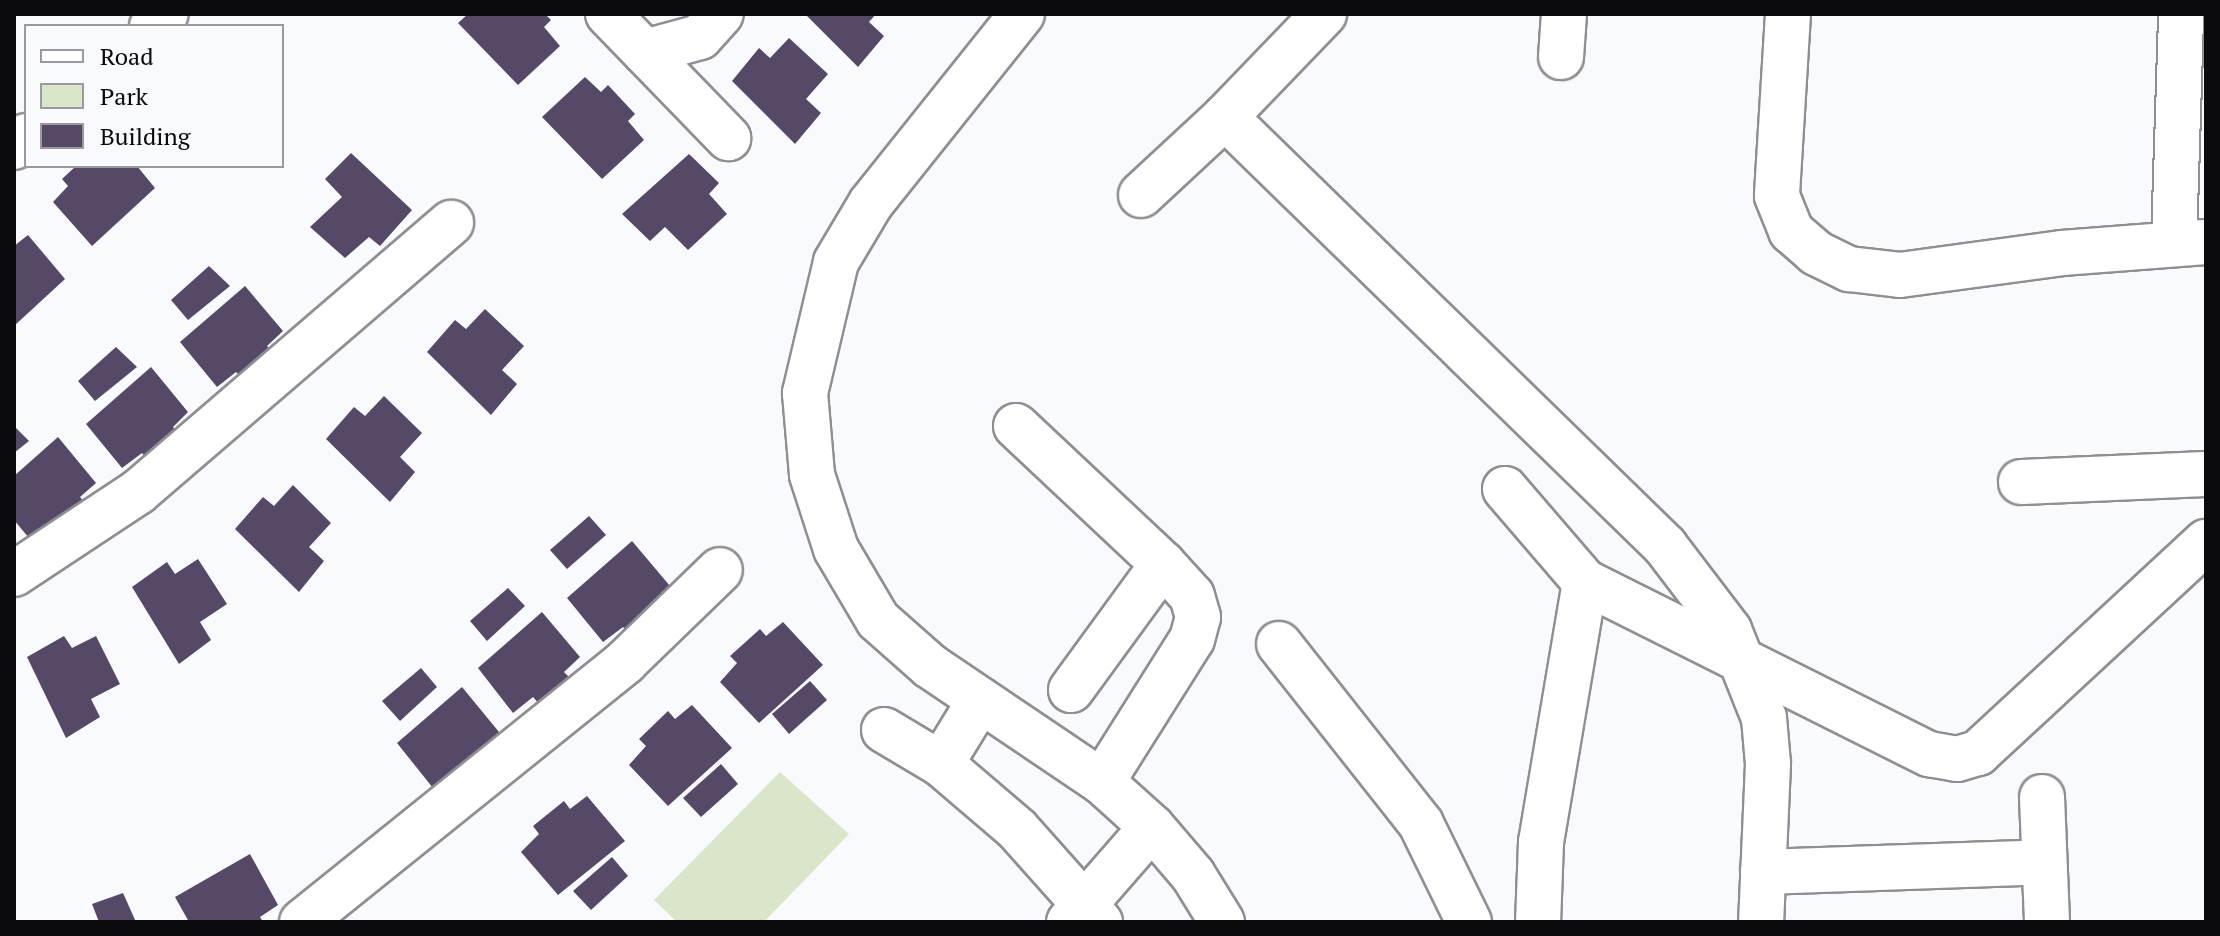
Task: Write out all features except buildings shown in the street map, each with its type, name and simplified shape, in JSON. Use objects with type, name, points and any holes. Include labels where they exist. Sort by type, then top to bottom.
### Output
[{"type":"street","points":[[608,14],[728,138]]},
{"type":"street","points":[[645,52],[700,37],[721,14]]},
{"type":"street","points":[[1022,14],[871,203],[836,262],[805,393],[812,475],[836,549],[878,620],[930,666],[1102,782],[1152,827],[1193,875],[1222,922]]},
{"type":"street","points":[[1141,195],[1225,117],[1324,14]]},
{"type":"street","points":[[1561,57],[1564,14]]},
{"type":"street","points":[[1788,14],[1777,196],[1791,231],[1816,253],[1849,269],[1900,275],[2190,241],[2181,14]]},
{"type":"street","points":[[1225,117],[1665,546],[1729,630],[1764,718],[1768,764],[1761,922]]},
{"type":"street","points":[[14,574],[138,492],[451,223]]},
{"type":"street","points":[[1016,426],[1163,564],[1192,596],[1198,617],[1192,639],[1102,782]]},
{"type":"street","points":[[2021,482],[2206,474]]},
{"type":"street","points":[[1505,489],[1585,582],[1929,754],[1957,759],[1978,753],[2206,542]]},
{"type":"street","points":[[1071,690],[1163,564]]},
{"type":"street","points":[[302,922],[625,662],[720,570]]},
{"type":"street","points":[[1538,922],[1541,842],[1585,582]]},
{"type":"street","points":[[1279,644],[1421,824],[1469,922]]},
{"type":"street","points":[[941,764],[980,700]]},
{"type":"street","points":[[884,730],[941,764],[1017,829],[1085,915],[1152,827]]},
{"type":"street","points":[[2042,797],[2047,922]]},
{"type":"street","points":[[1763,872],[2044,862]]},
{"type":"green space","points":[[780,772],[849,834],[764,922],[677,922],[654,900]]}]
